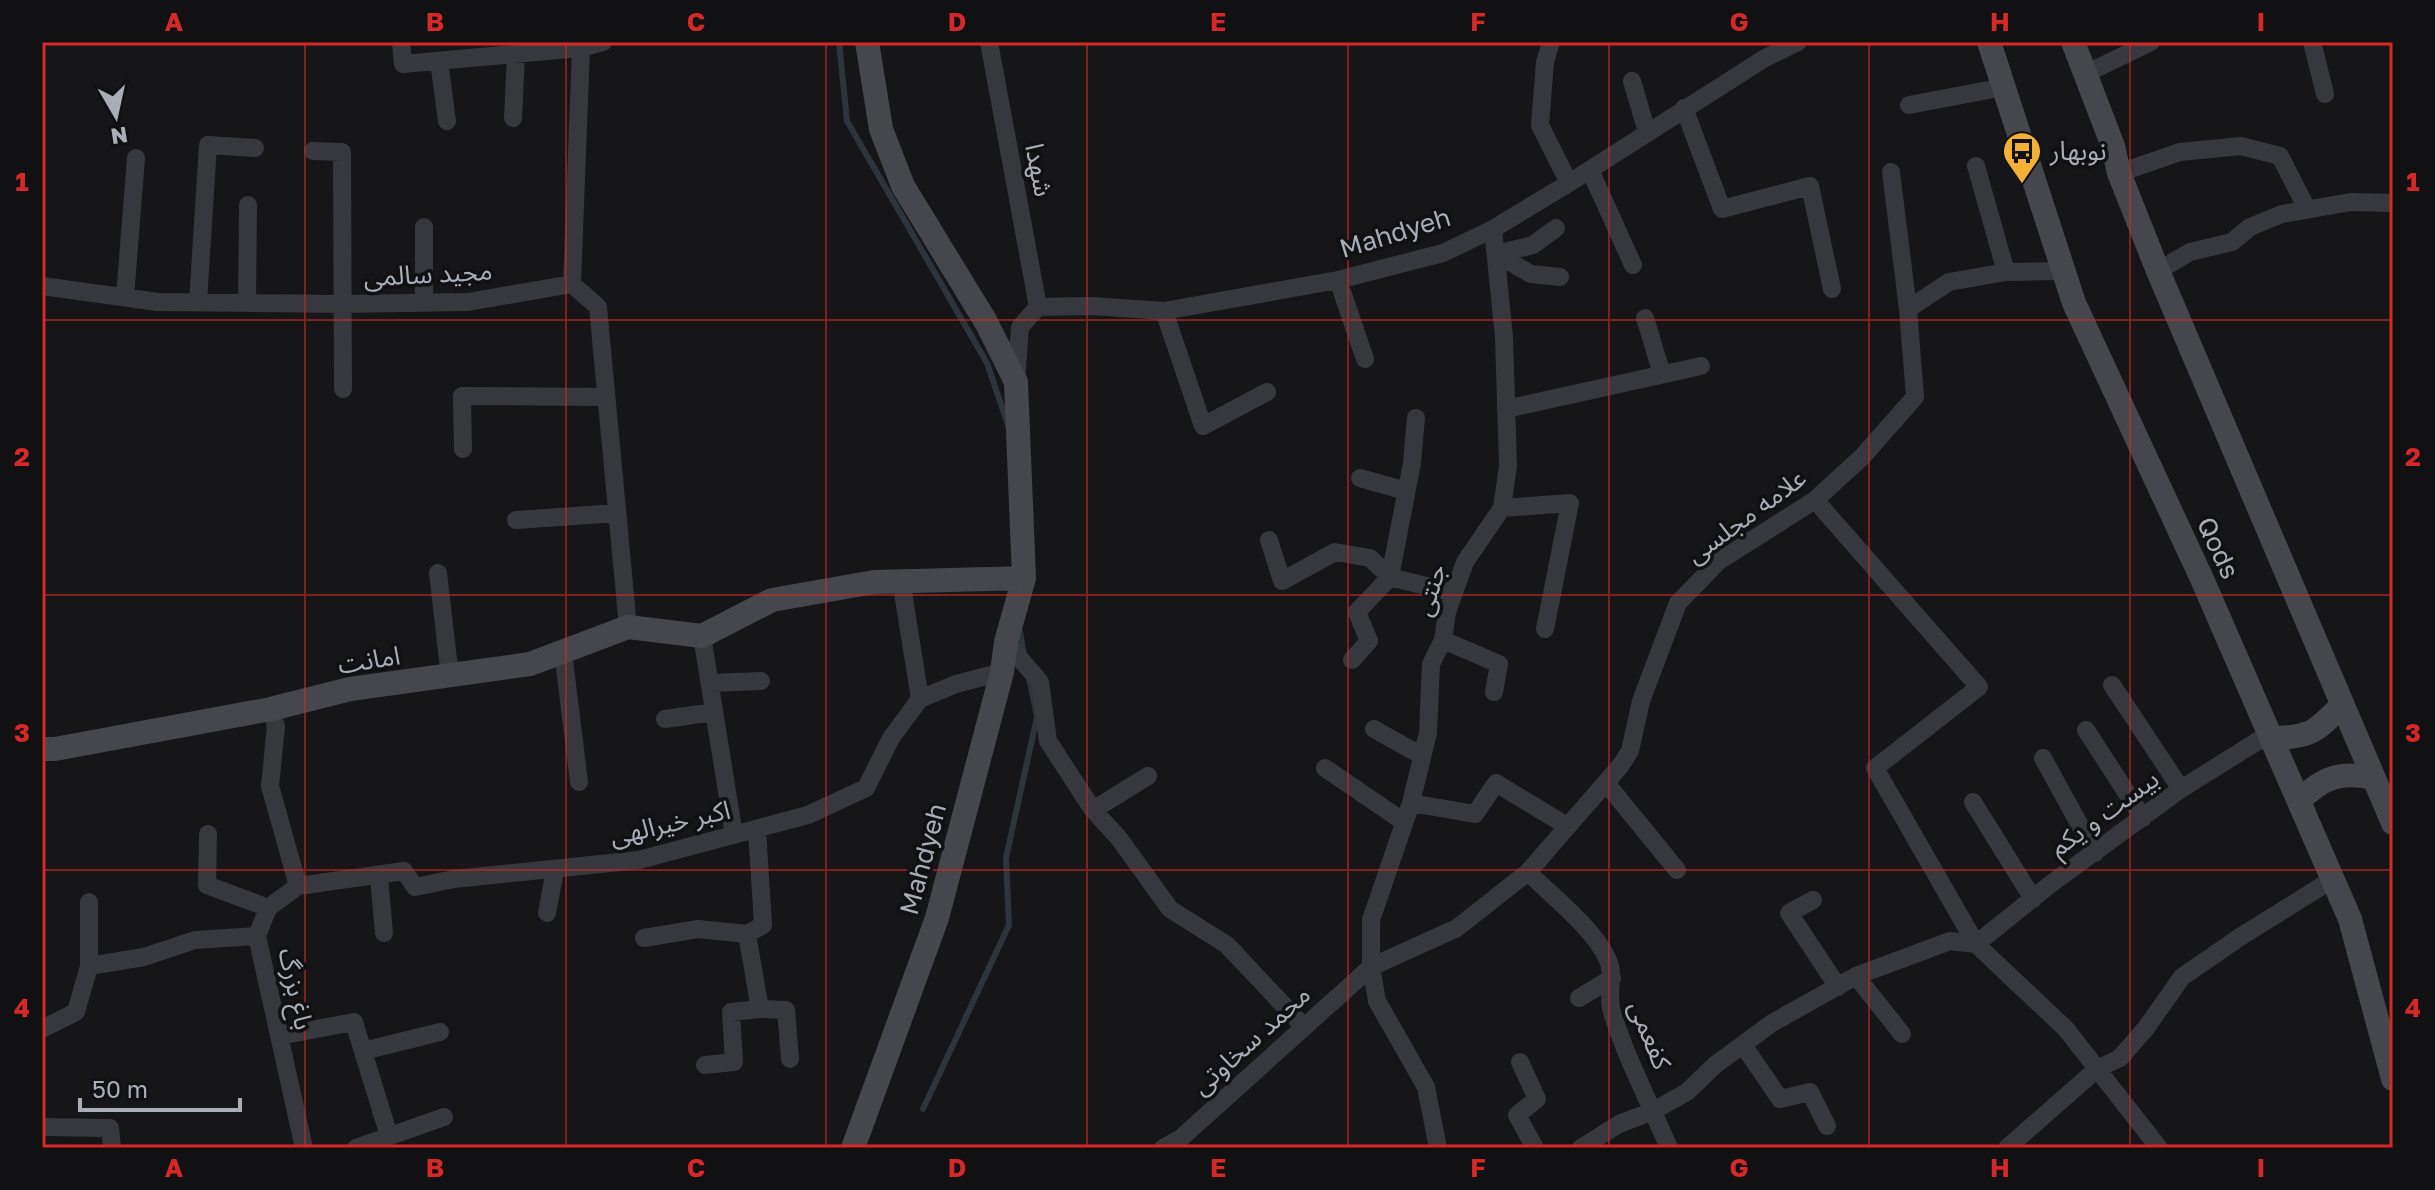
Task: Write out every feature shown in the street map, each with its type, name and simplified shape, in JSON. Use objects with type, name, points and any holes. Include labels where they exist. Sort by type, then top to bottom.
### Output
[{"type":"street","points":[[401,42],[403,64],[581,48],[601,42]]},
{"type":"street","points":[[867,42],[881,129],[903,186],[986,322],[1016,382]]},
{"type":"street","name":"شهدا","points":[[989,42],[1038,307]]},
{"type":"street","points":[[1551,42],[1545,62],[1540,125],[1569,183]]},
{"type":"street","name":"Mahdyeh","points":[[1038,307],[1092,306],[1164,311],[1338,280],[1443,253],[1493,229],[1765,58],[1798,42]]},
{"type":"street","name":"Qods","points":[[1989,42],[2074,303],[2202,579],[2350,919],[2393,1079]]},
{"type":"street","name":"Qods","points":[[2073,42],[2113,146],[2119,173],[2158,271],[2393,823]]},
{"type":"street","points":[[2085,74],[2151,42]]},
{"type":"street","points":[[2312,42],[2325,94]]},
{"type":"street","points":[[581,48],[572,284],[598,307],[628,627]]},
{"type":"street","points":[[513,118],[516,54]]},
{"type":"street","points":[[439,61],[447,121]]},
{"type":"street","points":[[1632,81],[1647,132]]},
{"type":"street","points":[[1909,105],[2004,87]]},
{"type":"street","points":[[1684,108],[1722,209],[1810,186],[1832,289]]},
{"type":"street","points":[[198,302],[208,145],[255,148]]},
{"type":"street","points":[[2119,173],[2180,152],[2241,146],[2280,156],[2307,209]]},
{"type":"street","points":[[313,151],[342,152],[343,389]]},
{"type":"street","points":[[125,297],[136,158]]},
{"type":"street","points":[[1976,166],[2006,272]]},
{"type":"street","points":[[1590,170],[1633,265]]},
{"type":"street","name":"علامه مجلسی","points":[[1371,967],[1457,928],[1528,872],[1630,751],[1641,701],[1678,603],[1719,561],[1815,500],[1862,457],[1915,397],[1891,172]]},
{"type":"street","points":[[2158,271],[2190,252],[2232,242],[2250,227],[2282,214],[2351,202],[2393,203]]},
{"type":"street","points":[[247,303],[248,205]]},
{"type":"street","points":[[424,227],[424,303]]},
{"type":"street","points":[[1496,254],[1533,245],[1556,228]]},
{"type":"street","name":"جنتی","points":[[1438,1148],[1426,1087],[1377,1001],[1371,967],[1371,920],[1411,803],[1428,733],[1431,664],[1443,640],[1447,612],[1465,562],[1502,508],[1508,466],[1504,337],[1493,229]]},
{"type":"street","points":[[1496,254],[1531,274],[1560,277]]},
{"type":"street","points":[[1908,309],[1949,282],[2006,272],[2064,271]]},
{"type":"street","points":[[1338,280],[1365,359]]},
{"type":"street","name":"مجید سالمی","points":[[42,286],[158,302],[343,304],[468,302],[572,284]]},
{"type":"street","points":[[1016,382],[1020,327],[1038,307]]},
{"type":"street","points":[[1164,311],[1203,426],[1267,392]]},
{"type":"street","points":[[1645,318],[1662,374]]},
{"type":"street","points":[[1506,409],[1701,366]]},
{"type":"street","name":"Mahdyeh","points":[[853,1148],[937,918],[1024,578],[1016,382]]},
{"type":"street","points":[[463,449],[462,396],[606,397]]},
{"type":"street","points":[[1352,660],[1369,641],[1357,612],[1390,577],[1412,463],[1416,418]]},
{"type":"street","points":[[1360,478],[1406,491]]},
{"type":"street","points":[[1815,500],[1979,687],[1875,768],[1976,944],[2066,1029],[2159,1148]]},
{"type":"street","points":[[1502,508],[1570,503],[1545,629]]},
{"type":"street","points":[[516,520],[617,513]]},
{"type":"street","points":[[1269,540],[1282,581],[1335,552],[1370,558],[1390,577],[1454,593]]},
{"type":"street","points":[[438,573],[450,677]]},
{"type":"street","points":[[734,835],[702,636],[772,600],[874,582],[1024,578]]},
{"type":"street","points":[[901,580],[920,699],[956,684],[1002,672]]},
{"type":"street","name":"امانت","points":[[42,749],[271,709],[350,689],[530,664],[628,627],[702,636]]},
{"type":"street","points":[[1443,640],[1499,664],[1494,692]]},
{"type":"street","points":[[1006,642],[1040,682],[1048,741],[1093,810],[1118,837],[1170,909],[1227,945],[1304,1027]]},
{"type":"street","points":[[563,652],[579,782]]},
{"type":"street","points":[[710,683],[761,681]]},
{"type":"street","points":[[2112,685],[2181,789]]},
{"type":"street","name":"اکبر خیرالهی","points":[[298,886],[404,871],[415,887],[454,879],[639,860],[808,815],[866,788],[891,738],[920,699]]},
{"type":"street","points":[[2270,736],[2290,738],[2311,733],[2342,705]]},
{"type":"street","points":[[89,966],[144,957],[195,940],[257,936],[268,908],[298,886],[270,786],[276,726],[271,709]]},
{"type":"street","points":[[665,719],[714,712]]},
{"type":"street","points":[[1374,729],[1422,756]]},
{"type":"street","points":[[2086,730],[2143,818]]},
{"type":"street","name":"بیست و یکم","points":[[1976,944],[2181,789],[2270,736]]},
{"type":"street","points":[[2043,758],[2095,853]]},
{"type":"street","points":[[1325,768],[1404,822]]},
{"type":"street","points":[[2299,801],[2315,785],[2327,780],[2354,774],[2374,778]]},
{"type":"street","points":[[1093,810],[1148,776]]},
{"type":"street","points":[[1411,803],[1475,814],[1496,783],[1567,826]]},
{"type":"street","points":[[1606,783],[1677,870]]},
{"type":"street","points":[[1973,802],[2033,899]]},
{"type":"street","points":[[644,938],[698,929],[747,934],[763,925],[757,829]]},
{"type":"street","points":[[208,834],[207,885],[268,908]]},
{"type":"street","points":[[547,913],[555,870]]},
{"type":"street","name":"کفعمی","points":[[1528,872],[1595,939],[1609,960],[1612,978],[1608,997],[1619,1034],[1669,1148]]},
{"type":"street","points":[[379,876],[384,933]]},
{"type":"street","points":[[2007,1148],[2097,1069],[2120,1058],[2146,1028],[2182,977],[2333,879]]},
{"type":"street","points":[[1813,900],[1789,913],[1838,987]]},
{"type":"street","points":[[42,1029],[76,1012],[89,966],[89,902]]},
{"type":"street","points":[[747,934],[760,1009]]},
{"type":"street","name":"باغ بزرگ","points":[[257,936],[304,1148]]},
{"type":"street","points":[[1581,1148],[1619,1124],[1653,1111],[1687,1092],[1715,1065],[1772,1023],[1856,976],[1950,941],[1976,944]]},
{"type":"street","name":"محمد سخاوتی","points":[[1163,1148],[1181,1138],[1371,967]]},
{"type":"street","points":[[1856,976],[1902,1034]]},
{"type":"street","points":[[1579,998],[1612,978]]},
{"type":"street","points":[[705,1065],[734,1062],[731,1012],[760,1009],[786,1010],[790,1059]]},
{"type":"street","points":[[279,1036],[354,1022],[389,1136]]},
{"type":"street","points":[[363,1051],[440,1032]]},
{"type":"street","points":[[1743,1045],[1780,1099],[1810,1092],[1827,1126]]},
{"type":"street","points":[[1520,1062],[1537,1099],[1517,1115],[1535,1148]]},
{"type":"street","points":[[356,1148],[444,1117]]},
{"type":"street","points":[[42,1127],[110,1128],[112,1148]]},
{"type":"waterway","points":[[839,42],[847,121],[987,363],[1008,425]]},
{"type":"waterway","points":[[1020,631],[1024,655]]},
{"type":"waterway","points":[[923,1109],[1009,925],[1006,858],[1037,717],[1029,678]]},
{"type":"place","name":"نوبهار","points":[[2022,185]]}]
